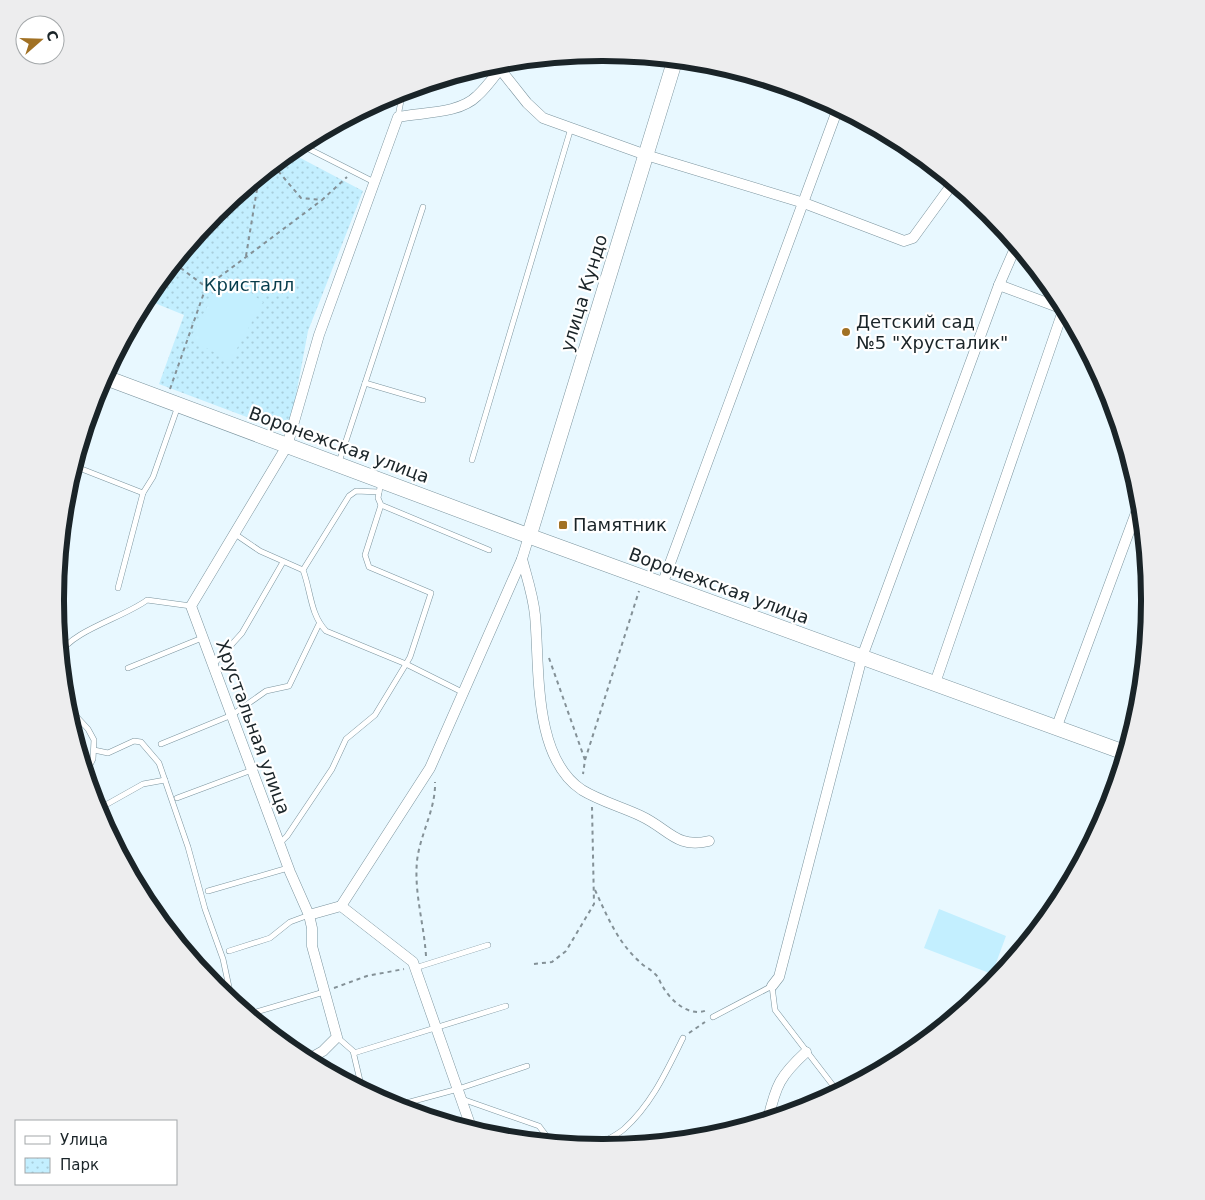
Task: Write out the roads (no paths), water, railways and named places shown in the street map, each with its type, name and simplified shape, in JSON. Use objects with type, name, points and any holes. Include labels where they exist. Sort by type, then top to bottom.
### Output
[{"type":"street","name":"улица Кундо","points":[[529,536],[673,66]]},
{"type":"street","points":[[504,71],[527,104],[544,118],[646,155],[804,203],[904,241],[913,238],[949,188]]},
{"type":"street","points":[[191,606],[287,446],[319,335],[398,117],[423,112],[448,111],[464,106],[476,97],[496,72]]},
{"type":"street","points":[[662,585],[836,115]]},
{"type":"street","points":[[772,986],[779,977],[862,657],[999,285],[1013,252]]},
{"type":"street","points":[[999,285],[1052,305]]},
{"type":"street","points":[[934,683],[1061,318]]},
{"type":"street","name":"Воронежская улица","points":[[112,379],[338,465],[380,487],[529,536],[1057,726],[1120,751]]},
{"type":"street","points":[[1057,726],[1135,516]]},
{"type":"street","points":[[309,915],[341,906],[430,768],[522,559],[529,536]]},
{"type":"street","points":[[522,559],[532,593],[540,710],[545,731],[559,762],[568,776],[581,789],[653,821],[680,841],[690,844],[709,841]]},
{"type":"street","name":"Хрустальная улица","points":[[191,606],[288,868],[309,915],[312,928],[312,946],[337,1037]]},
{"type":"street","points":[[341,906],[420,966],[436,1028],[469,1121]]},
{"type":"street","points":[[315,1056],[323,1052],[337,1037]]},
{"type":"street","points":[[770,1112],[779,1080],[789,1067],[806,1052]]},
{"type":"lane","points":[[398,117],[402,100]]},
{"type":"lane","points":[[472,460],[571,128]]},
{"type":"lane","points":[[308,149],[375,182]]},
{"type":"lane","points":[[338,465],[423,207]]},
{"type":"lane","points":[[365,384],[423,400]]},
{"type":"lane","points":[[118,588],[143,494],[153,477],[172,403]]},
{"type":"lane","points":[[80,469],[143,494]]},
{"type":"lane","points":[[279,844],[287,836],[332,769],[346,739],[375,715],[406,664],[410,657],[432,593],[369,567],[365,555],[381,505],[378,498],[380,487],[356,491],[349,496],[303,570],[313,609],[320,624],[326,631],[406,664],[462,692]]},
{"type":"lane","points":[[381,505],[489,550]]},
{"type":"lane","points":[[234,534],[260,551],[303,570]]},
{"type":"lane","points":[[213,665],[242,633],[283,562]]},
{"type":"lane","points":[[66,644],[112,618],[134,610],[147,600],[191,606]]},
{"type":"lane","points":[[161,744],[232,715],[266,691],[289,686],[320,624]]},
{"type":"lane","points":[[128,668],[203,638]]},
{"type":"lane","points":[[77,717],[88,729],[94,740],[93,759],[90,765]]},
{"type":"lane","points":[[94,750],[108,753],[134,741],[141,742],[159,763],[188,847],[205,909],[223,959],[229,988]]},
{"type":"lane","points":[[177,798],[252,770]]},
{"type":"lane","points":[[105,805],[143,784],[165,780]]},
{"type":"lane","points":[[208,890],[288,868]]},
{"type":"lane","points":[[229,951],[270,938],[290,922],[309,915]]},
{"type":"lane","points":[[420,966],[488,945]]},
{"type":"lane","points":[[713,1017],[772,986],[775,1010],[834,1086]]},
{"type":"lane","points":[[256,1012],[324,992]]},
{"type":"lane","points":[[354,1053],[506,1006]]},
{"type":"lane","points":[[337,1037],[354,1053],[360,1081]]},
{"type":"lane","points":[[608,1139],[623,1130],[645,1106],[663,1078],[683,1038]]},
{"type":"lane","points":[[410,1103],[460,1094],[526,1066]]},
{"type":"lane","points":[[460,1094],[539,1126],[546,1136]]},
{"type":"place","name":"Детский сад №5 \"Хрусталик\"","points":[[846,332]]},
{"type":"place","name":"Памятник","points":[[563,525]]},
{"type":"park label","name":"Кристалл","points":[[249,285]]}]
